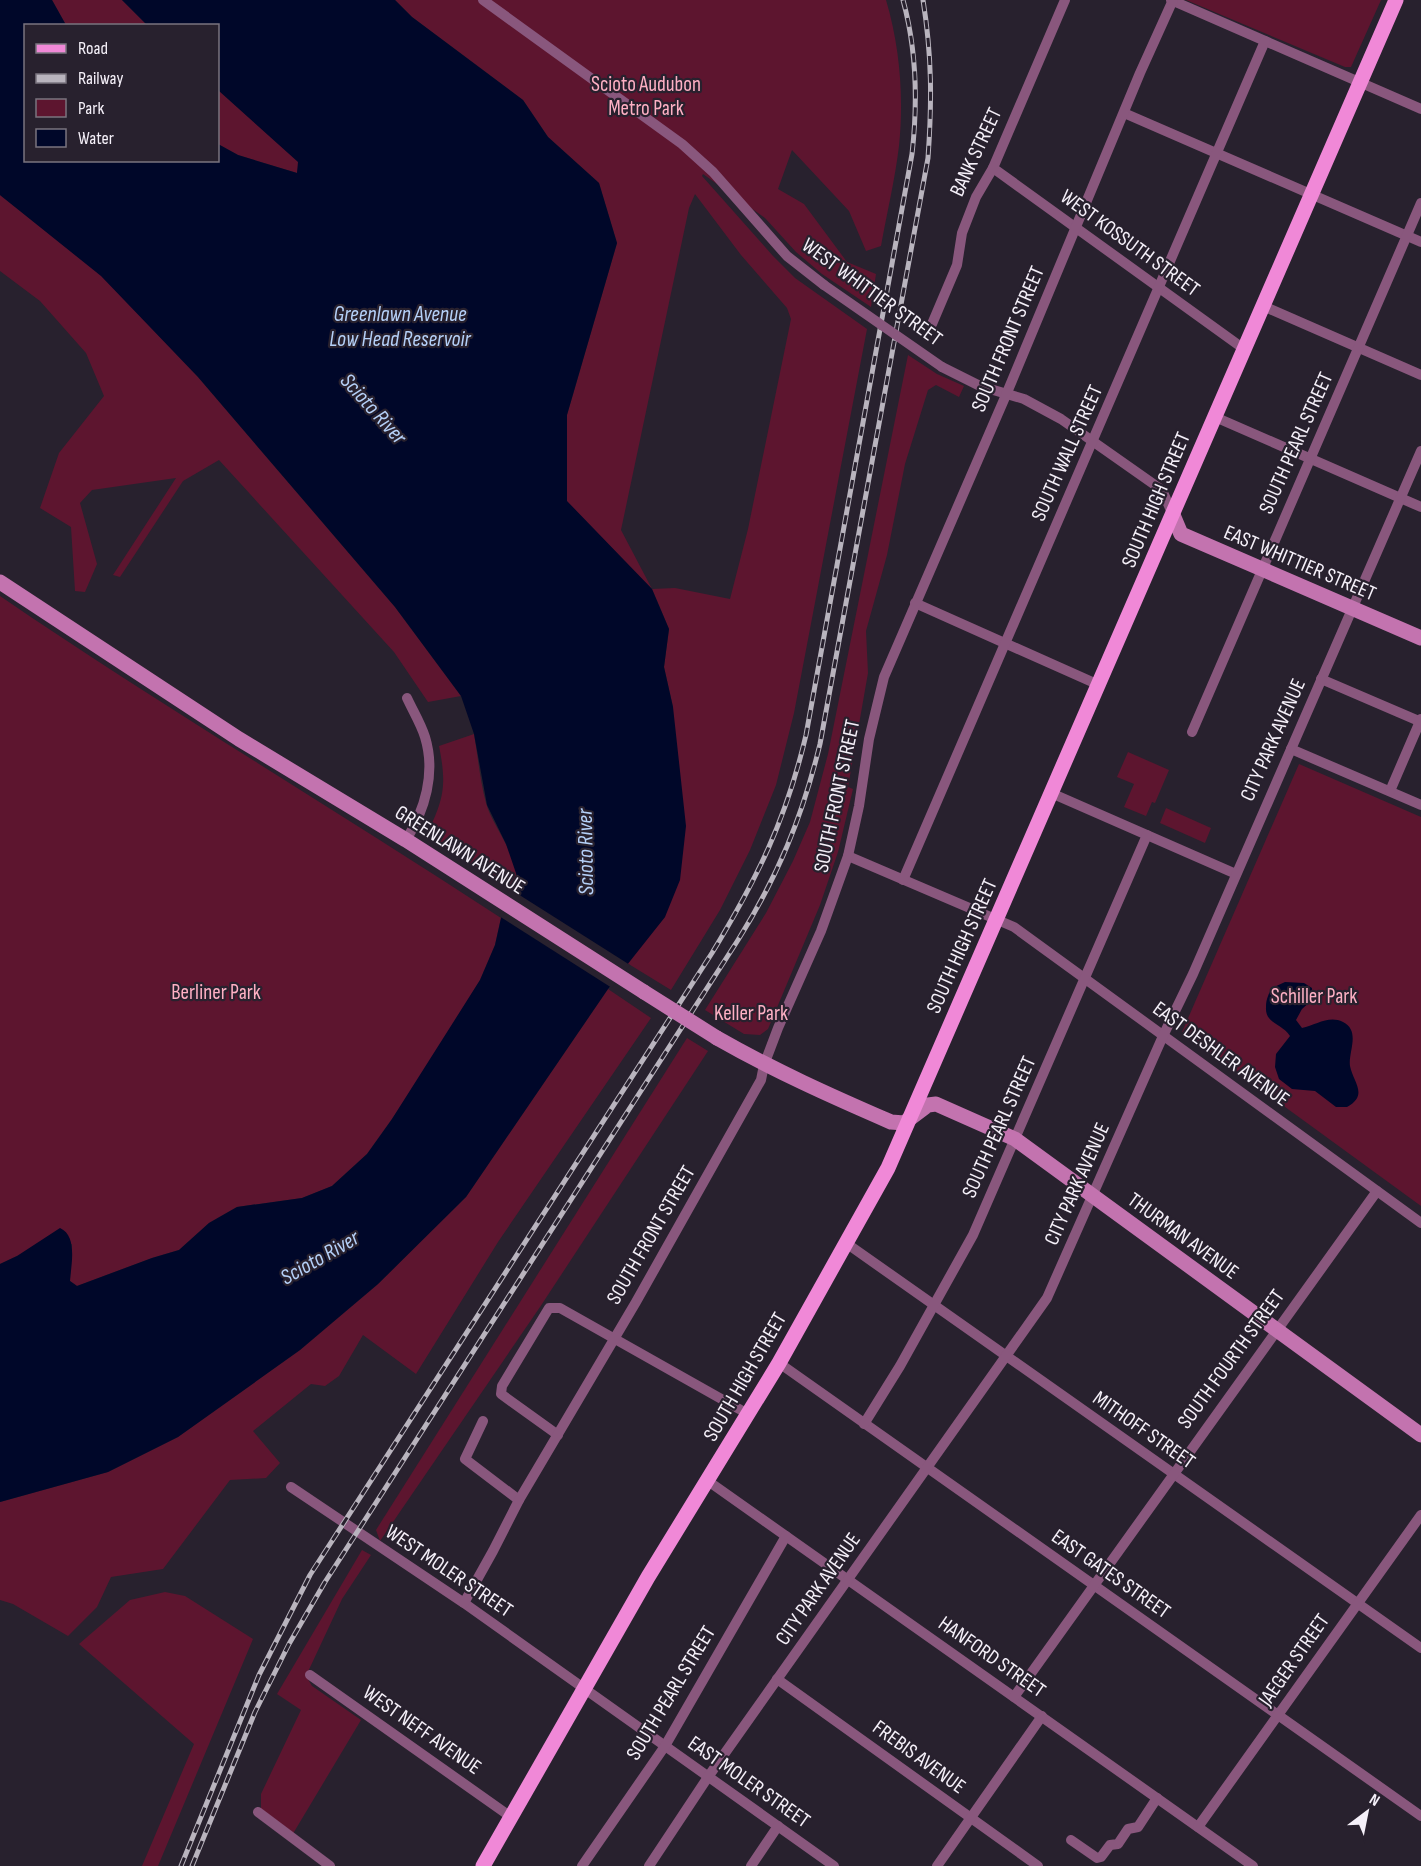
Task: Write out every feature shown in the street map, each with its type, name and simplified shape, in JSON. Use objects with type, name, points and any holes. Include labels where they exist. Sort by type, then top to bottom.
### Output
[{"type":"main road","name":"SOUTH HIGH STREET","points":[[483,1866],[648,1577],[778,1363],[888,1168],[1396,0]]},
{"type":"main road","name":"EAST WHITTIER STREET","points":[[1173,515],[1181,534],[1421,638]]},
{"type":"main road","name":"GREENLAWN AVENUE","points":[[0,582],[239,739],[406,840],[717,1038],[764,1065],[891,1122],[904,1123],[911,1118]]},
{"type":"main road","name":"THURMAN AVENUE","points":[[911,1118],[928,1105],[936,1104],[1015,1139],[1421,1435]]},
{"type":"street","name":"WEST WHITTIER STREET","points":[[483,0],[682,144],[713,172],[788,256],[824,285],[942,367],[980,386],[1024,399],[1093,440],[1162,490],[1173,515]]},
{"type":"street","name":"BANK STREET","points":[[932,324],[957,265],[962,233],[976,197],[993,168],[1065,0]]},
{"type":"street","points":[[1172,0],[1421,109]]},
{"type":"street","name":"SOUTH FRONT STREET","points":[[464,1603],[519,1500],[615,1338],[761,1080],[764,1065],[824,923],[848,856],[875,709],[884,676],[1006,395],[1172,0]]},
{"type":"street","name":"SOUTH WALL STREET","points":[[903,880],[1264,41]]},
{"type":"street","points":[[1124,113],[1421,242]]},
{"type":"street","name":"WEST KOSSUTH STREET","points":[[993,168],[1244,349]]},
{"type":"street","name":"SOUTH PEARL STREET","points":[[1192,732],[1421,203]]},
{"type":"street","points":[[1263,306],[1421,375]]},
{"type":"street","points":[[1215,417],[1421,507]]},
{"type":"street","name":"CITY PARK AVENUE","points":[[649,1866],[708,1777],[1050,1293],[1163,1036],[1193,974],[1421,451]]},
{"type":"street","points":[[915,603],[1099,685]]},
{"type":"street","points":[[1321,679],[1421,721],[1390,791]]},
{"type":"street","points":[[406,840],[420,815],[428,785],[429,769],[425,736],[407,699]]},
{"type":"street","points":[[1291,749],[1421,805]]},
{"type":"street","points":[[1051,793],[1236,874]]},
{"type":"street","name":"SOUTH PEARL STREET","points":[[864,1424],[973,1235],[1147,836]]},
{"type":"street","name":"EAST DESHLER AVENUE","points":[[848,856],[1014,927],[1421,1223]]},
{"type":"street","name":"SOUTH FOURTH STREET","points":[[1014,1697],[1377,1191]]},
{"type":"street","name":"MITHOFF STREET","points":[[846,1243],[1421,1648]]},
{"type":"street","points":[[558,1435],[501,1394],[502,1386],[549,1308],[560,1308],[748,1414]]},
{"type":"street","name":"EAST GATES STREET","points":[[778,1363],[1421,1816]]},
{"type":"street","points":[[483,1421],[465,1459],[519,1500]]},
{"type":"street","name":"HANFORD STREET","points":[[708,1481],[1253,1866]]},
{"type":"street","name":"WEST MOLER STREET","points":[[291,1487],[307,1500],[464,1603],[584,1689]]},
{"type":"street","name":"JAEGER STREET","points":[[1198,1827],[1421,1515]]},
{"type":"street","name":"SOUTH PEARL STREET","points":[[582,1866],[665,1746],[786,1536]]},
{"type":"street","name":"WEST NEFF AVENUE","points":[[310,1675],[511,1817]]},
{"type":"street","name":"FREBIS AVENUE","points":[[777,1679],[1038,1866]]},
{"type":"street","name":"EAST MOLER STREET","points":[[584,1689],[834,1866]]},
{"type":"street","points":[[937,1866],[1042,1716]]},
{"type":"street","points":[[1071,1839],[1097,1858],[1101,1857],[1110,1845],[1118,1844],[1128,1829],[1138,1827],[1157,1798]]},
{"type":"street","points":[[258,1812],[330,1866]]},
{"type":"street","points":[[751,1866],[778,1826]]},
{"type":"green space","points":[[52,0],[122,0],[146,24],[65,24]]},
{"type":"green space","name":"Scioto Audubon Metro Park","points":[[395,0],[886,0],[891,18],[900,72],[900,128],[895,171],[881,246],[866,251],[849,211],[792,150],[778,189],[804,204],[847,262],[876,274],[871,307],[822,274],[796,252],[765,218],[703,174],[702,176],[795,278],[867,329],[794,713],[776,785],[750,850],[720,910],[671,990],[627,963],[665,917],[673,707],[664,667],[669,629],[652,589],[567,502],[567,415],[617,243],[599,183],[548,137],[523,100],[412,17]],"holes":[[[695,194],[741,255],[787,308],[791,319],[748,529],[730,599],[675,588],[652,589],[621,530],[689,208]]]},
{"type":"green space","points":[[1186,0],[1381,0],[1351,67],[1345,67]]},
{"type":"green space","points":[[219,91],[299,162],[297,173],[238,155],[219,145]]},
{"type":"green space","points":[[0,195],[101,275],[198,377],[395,607],[461,696],[428,702],[394,652],[219,460],[183,481],[120,577],[113,575],[176,478],[92,490],[80,503],[97,564],[85,592],[75,591],[71,527],[40,508],[59,453],[104,396],[86,353],[40,301],[0,271]]},
{"type":"green space","name":"Keller Park","points":[[908,355],[937,374],[964,386],[959,397],[936,385],[928,390],[905,464],[887,555],[866,631],[868,673],[848,787],[853,789],[838,852],[820,905],[768,1029],[760,1035],[744,1034],[705,1010],[766,913],[810,822],[828,754]]},
{"type":"green space","name":"Berliner Park","points":[[0,596],[124,678],[501,918],[495,945],[480,980],[438,1049],[367,1154],[332,1186],[302,1198],[237,1207],[209,1223],[179,1250],[77,1286],[70,1281],[72,1244],[17,1256],[0,1264]]},
{"type":"green space","points":[[474,734],[486,803],[515,868],[514,890],[426,836],[437,812],[442,792],[443,772],[439,746]]},
{"type":"green space","points":[[1128,752],[1169,770],[1155,803],[1152,802],[1146,816],[1124,807],[1134,784],[1117,777]]},
{"type":"green space","name":"Schiller Park","points":[[1299,764],[1421,817],[1421,1206],[1182,1032]]},
{"type":"green space","points":[[1166,808],[1211,828],[1205,843],[1160,823]]},
{"type":"green space","points":[[608,989],[651,1018],[498,1242],[416,1374],[363,1335],[339,1376],[325,1386],[311,1384],[253,1431],[280,1463],[266,1478],[230,1480],[163,1569],[111,1577],[97,1607],[68,1636],[13,1604],[0,1600],[0,1502],[108,1472],[178,1437],[300,1350],[378,1284],[466,1197]]},
{"type":"green space","points":[[687,1038],[708,1051],[540,1307],[380,1541],[376,1530]]},
{"type":"green space","points":[[362,1550],[371,1555],[342,1599],[306,1676],[312,1686],[361,1720],[291,1837],[261,1811],[261,1794],[301,1710],[277,1694]]},
{"type":"green space","points":[[165,1592],[185,1596],[253,1639],[158,1866],[142,1866],[194,1744],[79,1644],[130,1600]]},
{"type":"water","points":[[0,0],[52,0],[65,24],[24,24],[24,162],[219,162],[219,145],[238,155],[297,173],[298,162],[219,91],[219,24],[146,24],[122,0],[395,0],[412,17],[523,100],[548,137],[599,183],[617,243],[567,415],[567,501],[652,589],[669,629],[664,667],[673,707],[686,826],[680,880],[665,917],[608,989],[466,1197],[378,1284],[300,1350],[178,1437],[108,1472],[0,1502],[0,1264],[17,1256],[60,1228],[69,1237],[72,1252],[70,1281],[77,1286],[179,1250],[209,1223],[237,1207],[302,1198],[332,1186],[367,1154],[392,1119],[480,980],[495,945],[501,918],[518,879],[506,844],[487,805],[474,734],[461,696],[395,607],[198,377],[101,276],[0,195]]},
{"type":"water","points":[[1285,982],[1304,983],[1312,988],[1312,1000],[1302,1009],[1296,1020],[1302,1028],[1322,1021],[1338,1020],[1348,1026],[1351,1031],[1353,1036],[1350,1066],[1358,1093],[1354,1102],[1347,1107],[1336,1107],[1315,1091],[1292,1089],[1279,1079],[1275,1067],[1276,1054],[1290,1036],[1268,1017],[1266,1004],[1272,988]]},
{"type":"pier","points":[[510,889],[630,965],[612,988],[499,916]]},
{"type":"railway","points":[[181,1866],[259,1675],[310,1575],[712,953],[743,900],[779,822],[806,735],[912,154],[915,115],[914,57],[903,0]]},
{"type":"railway","points":[[192,1866],[255,1712],[289,1644],[325,1582],[738,940],[765,893],[797,822],[820,744],[928,158],[930,79],[923,0]]},
{"type":"water label","name":"Greenlawn Avenue Low Head Reservoir","points":[[400,326]]},
{"type":"water label","name":"Scioto River","points":[[373,409]]},
{"type":"water label","name":"Scioto River","points":[[586,852]]},
{"type":"water label","name":"Scioto River","points":[[320,1258]]}]
